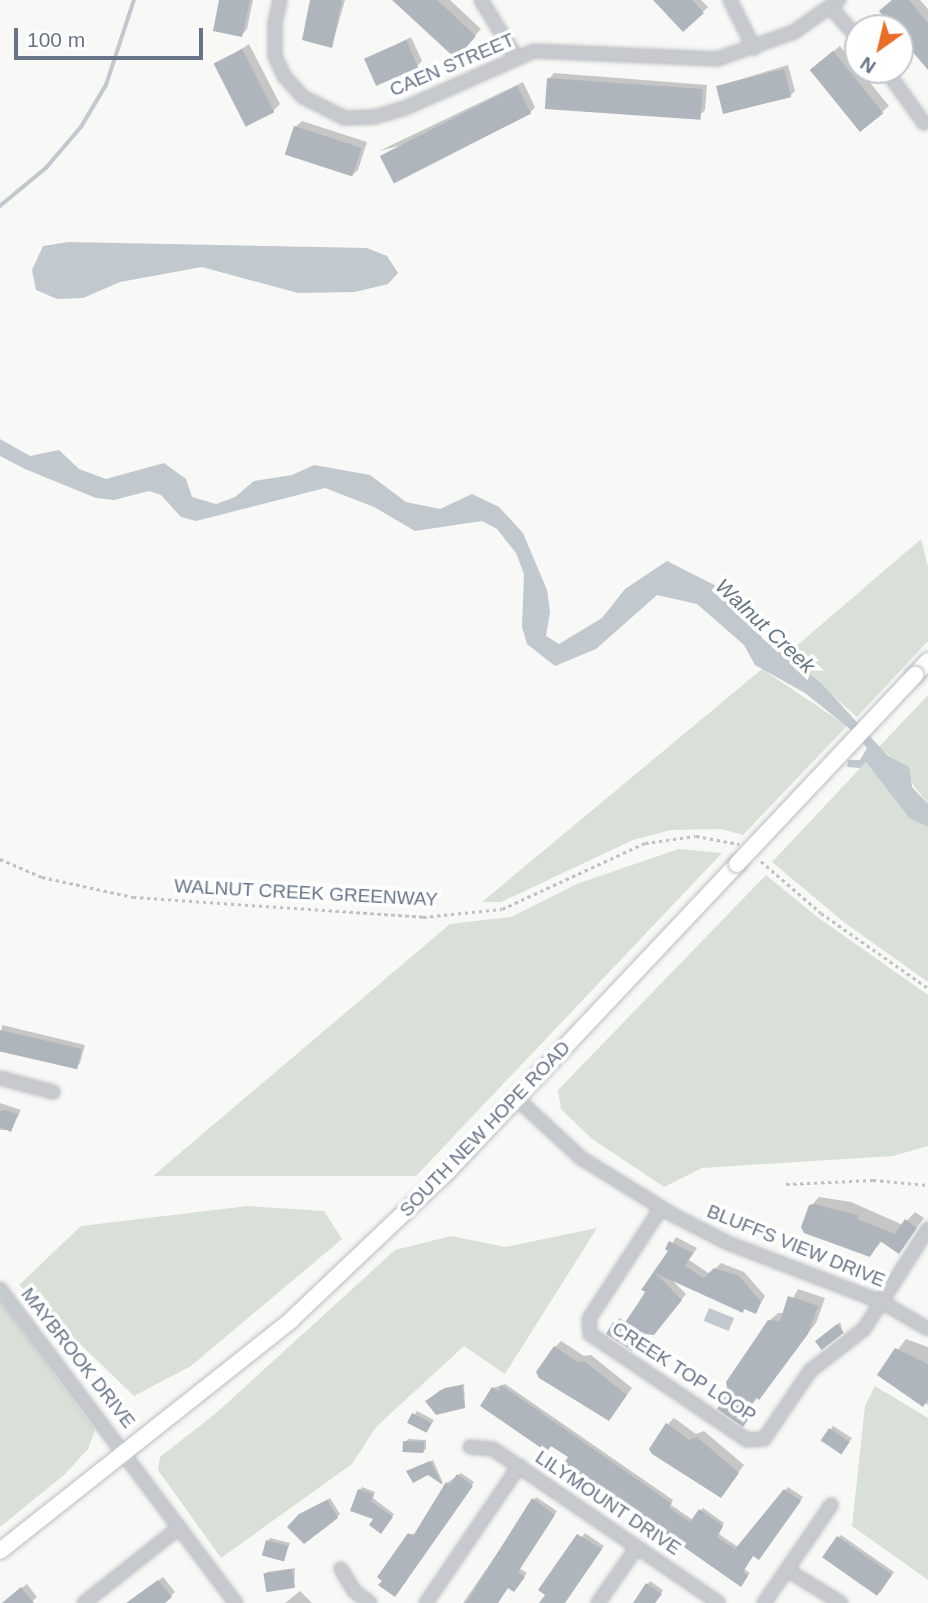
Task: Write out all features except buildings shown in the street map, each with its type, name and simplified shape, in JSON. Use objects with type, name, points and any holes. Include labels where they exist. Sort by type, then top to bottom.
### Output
[{"type":"main road","name":"SOUTH NEW HOPE ROAD","points":[[0,1551],[291,1320],[449,1170],[928,662]]},
{"type":"street","name":"CAEN STREET","points":[[280,0],[275,56],[284,76],[303,97],[345,118],[374,117],[405,108],[516,57],[552,50],[717,59],[794,32],[835,4]]},
{"type":"street","points":[[481,0],[516,57]]},
{"type":"street","points":[[730,0],[754,48]]},
{"type":"street","points":[[896,84],[924,123]]},
{"type":"street","points":[[0,1078],[53,1092]]},
{"type":"street","name":"BLUFFS VIEW DRIVE","points":[[516,1098],[581,1158],[661,1208],[728,1243],[882,1302],[928,1329]]},
{"type":"street","name":"CREEK TOP LOOP","points":[[661,1208],[589,1319],[590,1334],[747,1440],[764,1439],[810,1371],[864,1329],[882,1302]]},
{"type":"street","points":[[882,1302],[928,1229]]},
{"type":"street","name":"MAYBROOK DRIVE","points":[[0,1289],[126,1451],[236,1603]]},
{"type":"street","name":"LILYMOUNT DRIVE","points":[[470,1447],[493,1449],[719,1603]]},
{"type":"street","points":[[426,1603],[519,1466]]},
{"type":"street","points":[[764,1603],[831,1505]]},
{"type":"street","points":[[84,1603],[180,1527]]},
{"type":"street","points":[[598,1603],[636,1547]]},
{"type":"street","points":[[341,1569],[354,1591],[370,1603]]},
{"type":"street","points":[[787,1570],[841,1603]]},
{"type":"path","name":"WALNUT CREEK GREENWAY","points":[[0,859],[42,877],[133,897],[400,916],[479,914],[502,909],[645,843],[696,836],[728,840],[745,848]]},
{"type":"path","points":[[756,857],[821,913],[928,988]]},
{"type":"path","points":[[786,1184],[873,1180],[928,1185]]},
{"type":"shaded area","points":[[68,242],[367,248],[387,256],[398,273],[388,284],[355,292],[298,293],[202,267],[120,282],[83,298],[57,299],[36,290],[32,270],[43,246]]},
{"type":"shaded area","points":[[0,439],[30,456],[59,450],[79,469],[106,479],[164,463],[186,479],[192,497],[216,504],[235,497],[254,481],[292,475],[314,465],[370,475],[406,502],[440,509],[472,494],[499,507],[523,533],[547,590],[550,612],[546,636],[559,644],[602,618],[625,589],[667,561],[734,595],[763,639],[821,683],[888,756],[909,767],[912,787],[928,804],[928,827],[909,818],[866,762],[860,768],[847,767],[848,760],[860,760],[867,748],[850,729],[805,693],[755,665],[744,645],[697,604],[657,595],[596,649],[555,666],[527,644],[522,627],[524,574],[516,553],[497,529],[482,521],[415,531],[374,507],[325,488],[196,521],[181,517],[161,495],[149,491],[114,500],[96,498],[25,469],[0,456]]},
{"type":"shaded area","points":[[921,539],[928,567],[928,641],[857,717],[786,655]]},
{"type":"shaded area","points":[[762,669],[847,726],[743,835],[721,829],[671,830],[633,840],[501,902],[482,902]]},
{"type":"shaded area","points":[[928,695],[928,804],[895,761],[879,747]]},
{"type":"shaded area","points":[[866,762],[909,818],[928,827],[928,982],[845,923],[772,862]]},
{"type":"shaded area","points":[[679,849],[722,853],[416,1176],[153,1176],[450,924],[511,917],[579,883]]},
{"type":"shaded area","points":[[766,875],[816,916],[928,995],[928,1146],[893,1156],[702,1168],[664,1187],[592,1139],[561,1109],[558,1090]]},
{"type":"shaded area","points":[[248,1206],[324,1211],[342,1239],[191,1366],[134,1396],[19,1285],[81,1226]]},
{"type":"shaded area","points":[[597,1228],[505,1374],[464,1346],[376,1427],[352,1464],[221,1558],[158,1470],[160,1457],[215,1414],[395,1250],[451,1236],[505,1247]]},
{"type":"shaded area","points":[[0,1301],[95,1430],[88,1449],[64,1475],[0,1527]]},
{"type":"shaded area","points":[[709,1308],[734,1318],[729,1331],[704,1321]]},
{"type":"shaded area","points":[[875,1386],[928,1418],[928,1580],[852,1526],[865,1406]]},
{"type":"waterway","points":[[0,206],[46,168],[81,127],[106,85],[134,0]]},
{"type":"water label","name":"Walnut Creek","points":[[765,626]]}]
